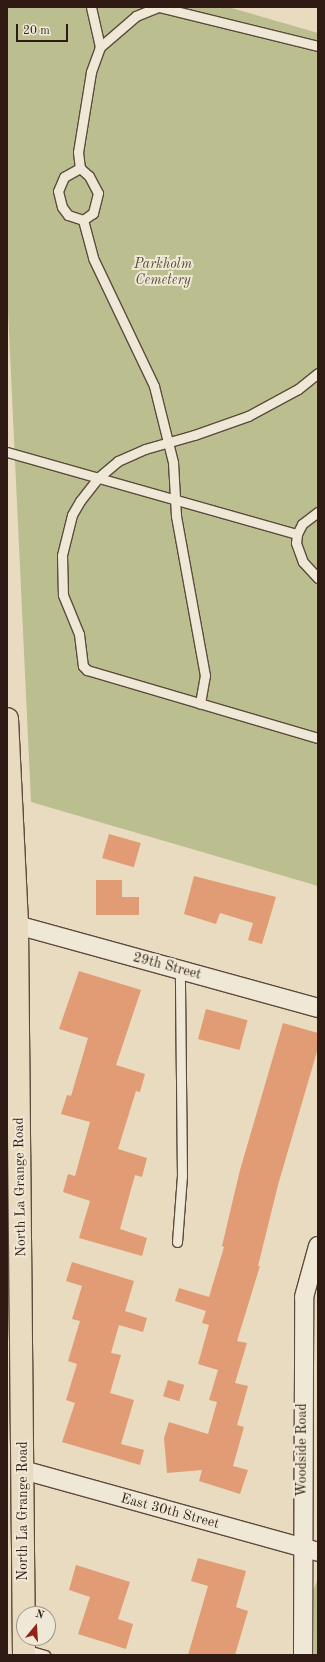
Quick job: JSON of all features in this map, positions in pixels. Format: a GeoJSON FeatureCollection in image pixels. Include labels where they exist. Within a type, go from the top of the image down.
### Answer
{"type":"FeatureCollection","features":[{"type":"Feature","properties":{"kind":"main road","name":"North La Grange Road"},"geometry":{"type":"LineString","coordinates":[[7,719],[17,925],[24,1652]]}},
{"type":"Feature","properties":{"kind":"street","name":"29th Street"},"geometry":{"type":"LineString","coordinates":[[17,925],[318,1008]]}},
{"type":"Feature","properties":{"kind":"street","name":"Woodside Road"},"geometry":{"type":"LineString","coordinates":[[303,1655],[310,1550],[304,1297],[318,1246]]}},
{"type":"Feature","properties":{"kind":"street","name":"East 30th Street"},"geometry":{"type":"LineString","coordinates":[[22,1470],[310,1550]]}},
{"type":"Feature","properties":{"kind":"lane"},"geometry":{"type":"LineString","coordinates":[[91,7],[100,47]]}},
{"type":"Feature","properties":{"kind":"lane"},"geometry":{"type":"LineString","coordinates":[[83,220],[93,213],[98,193],[92,180],[80,168],[78,152],[91,72],[100,47],[136,16],[158,7],[318,46]]}},
{"type":"Feature","properties":{"kind":"lane"},"geometry":{"type":"LineString","coordinates":[[80,168],[64,176],[58,191],[62,207],[68,215],[83,220]]}},
{"type":"Feature","properties":{"kind":"lane"},"geometry":{"type":"LineString","coordinates":[[83,220],[100,276],[154,386],[168,442],[176,478],[176,500],[180,544],[205,674],[200,704]]}},
{"type":"Feature","properties":{"kind":"lane"},"geometry":{"type":"LineString","coordinates":[[318,373],[298,389],[248,416],[132,454],[98,478],[72,515],[62,555],[63,595],[79,634],[83,666],[93,673],[318,738]]}},
{"type":"Feature","properties":{"kind":"lane"},"geometry":{"type":"LineString","coordinates":[[7,452],[297,534]]}},
{"type":"Feature","properties":{"kind":"lane"},"geometry":{"type":"LineString","coordinates":[[318,512],[302,524],[297,534],[296,543],[300,557],[318,578]]}},
{"type":"Feature","properties":{"kind":"lane"},"geometry":{"type":"LineString","coordinates":[[177,1242],[182,1176],[180,970]]}},
{"type":"Feature","properties":{"kind":"lane"},"geometry":{"type":"LineString","coordinates":[[24,1652],[45,1655]]}},
{"type":"Feature","properties":{"kind":"green space","name":"Parkholm Cemetery"},"geometry":{"type":"Polygon","coordinates":[[[7,7],[228,7],[318,33],[318,886],[31,802],[7,290],[7,7]]]}},
{"type":"Feature","properties":{"kind":"green space"},"geometry":{"type":"Polygon","coordinates":[[[318,1578],[318,1655],[313,1655],[313,1591],[318,1578]]]}},
{"type":"Feature","properties":{"kind":"building"},"geometry":{"type":"Polygon","coordinates":[[[109,834],[141,843],[134,867],[102,858],[109,834]]]}},
{"type":"Feature","properties":{"kind":"building"},"geometry":{"type":"Polygon","coordinates":[[[194,876],[276,897],[262,944],[248,940],[253,923],[220,913],[216,924],[184,914],[194,876]]]}},
{"type":"Feature","properties":{"kind":"building"},"geometry":{"type":"Polygon","coordinates":[[[96,880],[122,880],[122,897],[139,897],[139,915],[96,915],[96,880]]]}},
{"type":"Feature","properties":{"kind":"building"},"geometry":{"type":"Polygon","coordinates":[[[79,971],[141,990],[116,1065],[145,1074],[140,1092],[136,1091],[118,1149],[147,1158],[142,1177],[135,1175],[120,1229],[147,1238],[142,1256],[79,1238],[90,1201],[63,1192],[68,1174],[75,1176],[90,1122],[61,1114],[67,1095],[71,1096],[88,1038],[59,1029],[79,971]]]}},
{"type":"Feature","properties":{"kind":"building"},"geometry":{"type":"Polygon","coordinates":[[[206,1009],[248,1020],[240,1050],[198,1039],[206,1009]]]}},
{"type":"Feature","properties":{"kind":"building"},"geometry":{"type":"Polygon","coordinates":[[[283,1023],[318,1033],[318,1048],[278,1185],[258,1266],[260,1266],[237,1341],[247,1343],[235,1383],[248,1386],[237,1425],[244,1427],[233,1466],[248,1470],[240,1494],[199,1481],[202,1470],[167,1473],[164,1438],[169,1422],[208,1434],[217,1402],[209,1400],[218,1370],[198,1364],[209,1325],[202,1323],[206,1311],[175,1301],[179,1288],[209,1297],[224,1247],[222,1246],[240,1170],[283,1023]]]}},
{"type":"Feature","properties":{"kind":"building"},"geometry":{"type":"Polygon","coordinates":[[[72,1262],[134,1281],[125,1311],[147,1318],[143,1332],[119,1325],[111,1353],[121,1355],[110,1393],[134,1400],[121,1444],[144,1450],[140,1465],[62,1442],[75,1403],[66,1400],[77,1364],[68,1361],[80,1321],[72,1319],[82,1286],[66,1281],[72,1262]]]}},
{"type":"Feature","properties":{"kind":"building"},"geometry":{"type":"Polygon","coordinates":[[[168,1380],[184,1385],[179,1401],[163,1396],[168,1380]]]}},
{"type":"Feature","properties":{"kind":"building"},"geometry":{"type":"Polygon","coordinates":[[[198,1558],[246,1571],[236,1607],[248,1611],[235,1655],[188,1655],[208,1586],[191,1581],[198,1558]]]}},
{"type":"Feature","properties":{"kind":"building"},"geometry":{"type":"Polygon","coordinates":[[[76,1565],[130,1582],[118,1619],[133,1624],[126,1649],[78,1634],[90,1597],[69,1590],[76,1565]]]}}]}
